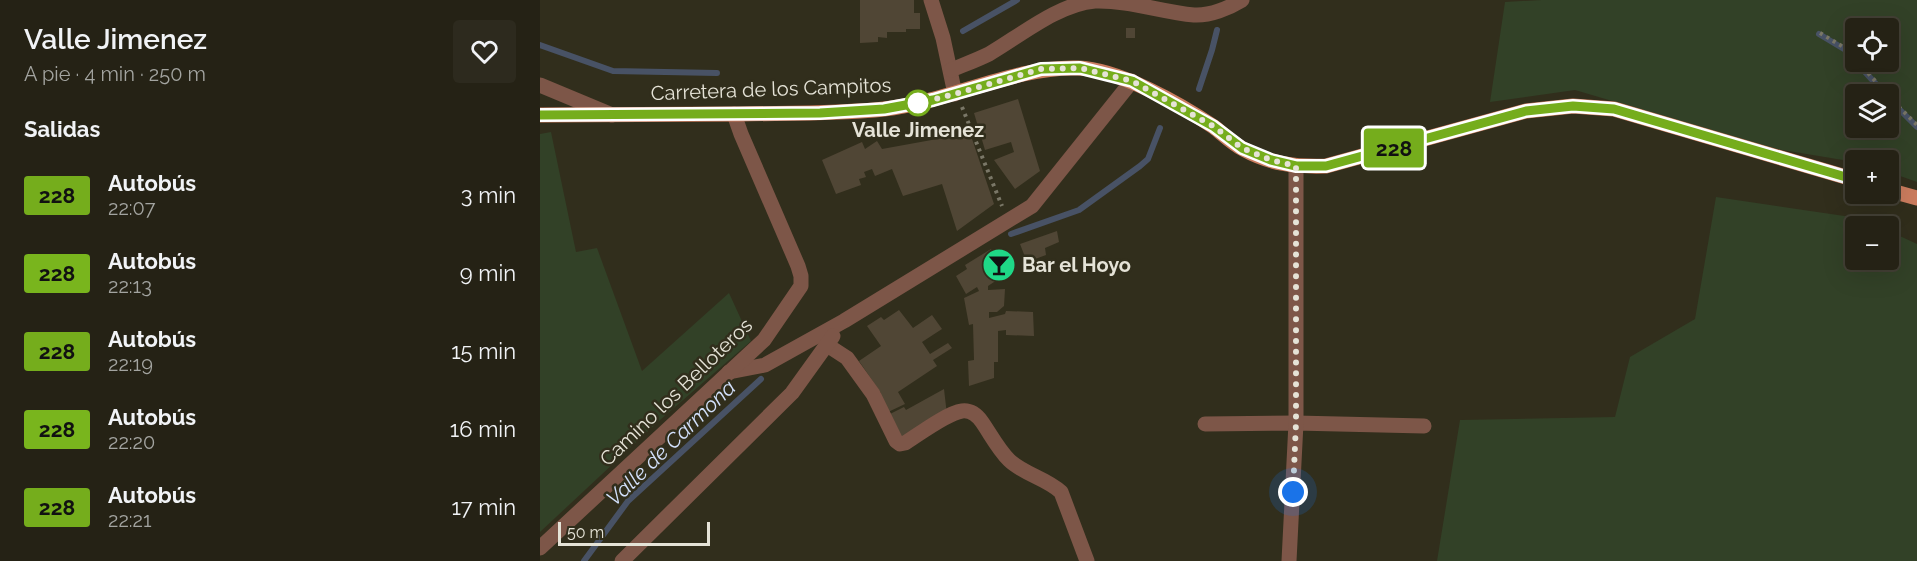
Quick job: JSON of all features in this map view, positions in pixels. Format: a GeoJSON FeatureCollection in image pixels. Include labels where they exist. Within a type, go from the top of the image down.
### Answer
{"type":"FeatureCollection","features":[{"type":"Feature","properties":{"kind":"main road","name":"Carretera de los Campitos"},"geometry":{"type":"LineString","coordinates":[[540,115],[820,113],[884,109],[912,105],[1041,69],[1080,68],[1132,81],[1213,126],[1242,148],[1271,160],[1296,166],[1326,166],[1526,111],[1573,106],[1614,109],[1845,177]]}},
{"type":"Feature","properties":{"kind":"main road"},"geometry":{"type":"LineString","coordinates":[[1899,192],[1917,198]]}},
{"type":"Feature","properties":{"kind":"street"},"geometry":{"type":"LineString","coordinates":[[930,0],[951,69],[955,94]]}},
{"type":"Feature","properties":{"kind":"street"},"geometry":{"type":"LineString","coordinates":[[951,69],[986,55],[1052,15],[1077,5],[1094,1],[1142,4],[1196,15],[1218,11],[1242,0]]}},
{"type":"Feature","properties":{"kind":"street"},"geometry":{"type":"LineString","coordinates":[[729,372],[765,365],[844,321],[1032,206],[1132,81]]}},
{"type":"Feature","properties":{"kind":"street"},"geometry":{"type":"LineString","coordinates":[[540,85],[612,115]]}},
{"type":"Feature","properties":{"kind":"street","name":"Camino los Belloteros"},"geometry":{"type":"LineString","coordinates":[[540,548],[764,340],[801,286],[801,276],[734,114]]}},
{"type":"Feature","properties":{"kind":"street"},"geometry":{"type":"LineString","coordinates":[[1289,561],[1296,423],[1296,166]]}},
{"type":"Feature","properties":{"kind":"street"},"geometry":{"type":"LineString","coordinates":[[622,561],[792,393],[844,321]]}},
{"type":"Feature","properties":{"kind":"street"},"geometry":{"type":"LineString","coordinates":[[827,345],[847,358],[873,394],[896,441],[900,444],[962,411],[974,413],[1011,462],[1053,484],[1061,492],[1087,561]]}},
{"type":"Feature","properties":{"kind":"street"},"geometry":{"type":"LineString","coordinates":[[1205,424],[1296,423],[1424,426]]}},
{"type":"Feature","properties":{"kind":"path"},"geometry":{"type":"LineString","coordinates":[[1820,33],[1845,48]]}},
{"type":"Feature","properties":{"kind":"path"},"geometry":{"type":"LineString","coordinates":[[1868,72],[1878,84]]}},
{"type":"Feature","properties":{"kind":"path"},"geometry":{"type":"LineString","coordinates":[[955,94],[1008,220]]}},
{"type":"Feature","properties":{"kind":"path"},"geometry":{"type":"LineString","coordinates":[[1899,106],[1917,124]]}},
{"type":"Feature","properties":{"kind":"green space"},"geometry":{"type":"Polygon","coordinates":[[[1542,0],[1917,0],[1917,182],[1899,176],[1899,150],[1845,150],[1845,160],[1771,148],[1575,90],[1490,102],[1505,2],[1542,0]]]}},
{"type":"Feature","properties":{"kind":"green space"},"geometry":{"type":"Polygon","coordinates":[[[551,132],[576,252],[597,248],[642,371],[729,293],[751,341],[660,420],[540,532],[540,134],[551,132]]]}},
{"type":"Feature","properties":{"kind":"green space"},"geometry":{"type":"Polygon","coordinates":[[[1716,197],[1845,216],[1845,270],[1899,270],[1899,236],[1917,244],[1917,561],[1437,561],[1460,420],[1615,417],[1630,357],[1695,319],[1716,197]]]}},
{"type":"Feature","properties":{"kind":"building"},"geometry":{"type":"Polygon","coordinates":[[[860,0],[914,0],[914,13],[920,13],[920,29],[887,32],[887,38],[878,37],[878,42],[860,43],[860,0]]]}},
{"type":"Feature","properties":{"kind":"building"},"geometry":{"type":"Polygon","coordinates":[[[1126,28],[1135,28],[1135,38],[1126,38],[1126,28]]]}},
{"type":"Feature","properties":{"kind":"building"},"geometry":{"type":"Polygon","coordinates":[[[1018,99],[1040,171],[1015,189],[994,160],[1014,152],[1011,142],[985,150],[974,113],[1018,99]]]}},
{"type":"Feature","properties":{"kind":"building"},"geometry":{"type":"Polygon","coordinates":[[[970,133],[994,204],[957,231],[942,184],[903,196],[892,169],[875,176],[872,169],[864,172],[866,177],[859,179],[861,185],[836,194],[822,160],[862,142],[865,149],[877,141],[882,149],[970,133]]]}},
{"type":"Feature","properties":{"kind":"building"},"geometry":{"type":"Polygon","coordinates":[[[1057,231],[1059,242],[1045,248],[1046,255],[1027,262],[1020,244],[1057,231]]]}},
{"type":"Feature","properties":{"kind":"building"},"geometry":{"type":"Polygon","coordinates":[[[991,249],[1006,274],[988,286],[988,290],[1005,289],[1004,306],[997,312],[989,312],[989,318],[1005,314],[1006,311],[1033,312],[1034,336],[1006,335],[1006,330],[998,331],[998,362],[994,362],[994,378],[969,386],[968,361],[974,360],[973,324],[969,325],[964,298],[979,291],[977,287],[966,294],[956,276],[967,269],[965,265],[991,249]]]}},
{"type":"Feature","properties":{"kind":"building"},"geometry":{"type":"Polygon","coordinates":[[[899,310],[913,328],[932,315],[942,329],[922,342],[930,354],[948,343],[952,348],[933,360],[937,366],[898,392],[905,404],[886,413],[878,394],[881,393],[859,361],[881,346],[867,326],[881,317],[884,320],[899,310]]]}},
{"type":"Feature","properties":{"kind":"building"},"geometry":{"type":"Polygon","coordinates":[[[944,389],[947,415],[900,440],[888,415],[904,407],[906,410],[944,389]]]}},
{"type":"Feature","properties":{"kind":"waterway"},"geometry":{"type":"LineString","coordinates":[[963,31],[1017,0]]}},
{"type":"Feature","properties":{"kind":"waterway"},"geometry":{"type":"LineString","coordinates":[[1199,89],[1217,30]]}},
{"type":"Feature","properties":{"kind":"waterway"},"geometry":{"type":"LineString","coordinates":[[1819,34],[1845,50]]}},
{"type":"Feature","properties":{"kind":"waterway"},"geometry":{"type":"LineString","coordinates":[[540,45],[613,71],[717,73]]}},
{"type":"Feature","properties":{"kind":"waterway"},"geometry":{"type":"LineString","coordinates":[[1865,72],[1876,84]]}},
{"type":"Feature","properties":{"kind":"waterway"},"geometry":{"type":"LineString","coordinates":[[1899,109],[1917,127]]}},
{"type":"Feature","properties":{"kind":"waterway","name":"Valle de Carmona"},"geometry":{"type":"LineString","coordinates":[[1011,234],[1079,210],[1148,159],[1160,128]]}},
{"type":"Feature","properties":{"kind":"waterway","name":"Valle de Carmona"},"geometry":{"type":"LineString","coordinates":[[584,561],[628,501],[761,379]]}},
{"type":"Feature","properties":{"kind":"bus line","name":"228"},"geometry":{"type":"LineString","coordinates":[[540,115],[820,113],[884,109],[933,100],[1041,69],[1080,68],[1132,81],[1213,126],[1242,148],[1271,160],[1296,166],[1326,166],[1526,111],[1573,106],[1614,109],[1845,177]]}},
{"type":"Feature","properties":{"kind":"place","name":"Valle Jimenez"},"geometry":{"type":"Point","coordinates":[918,103]}},
{"type":"Feature","properties":{"kind":"place","name":"Bar el Hoyo"},"geometry":{"type":"Point","coordinates":[999,265]}},
{"type":"Feature","properties":{"kind":"route"},"geometry":{"type":"LineString","coordinates":[[918,103],[912,105],[1041,69],[1080,68],[1132,81],[1213,126],[1242,148],[1271,160],[1296,166],[1296,423],[1293,492]]}}]}
